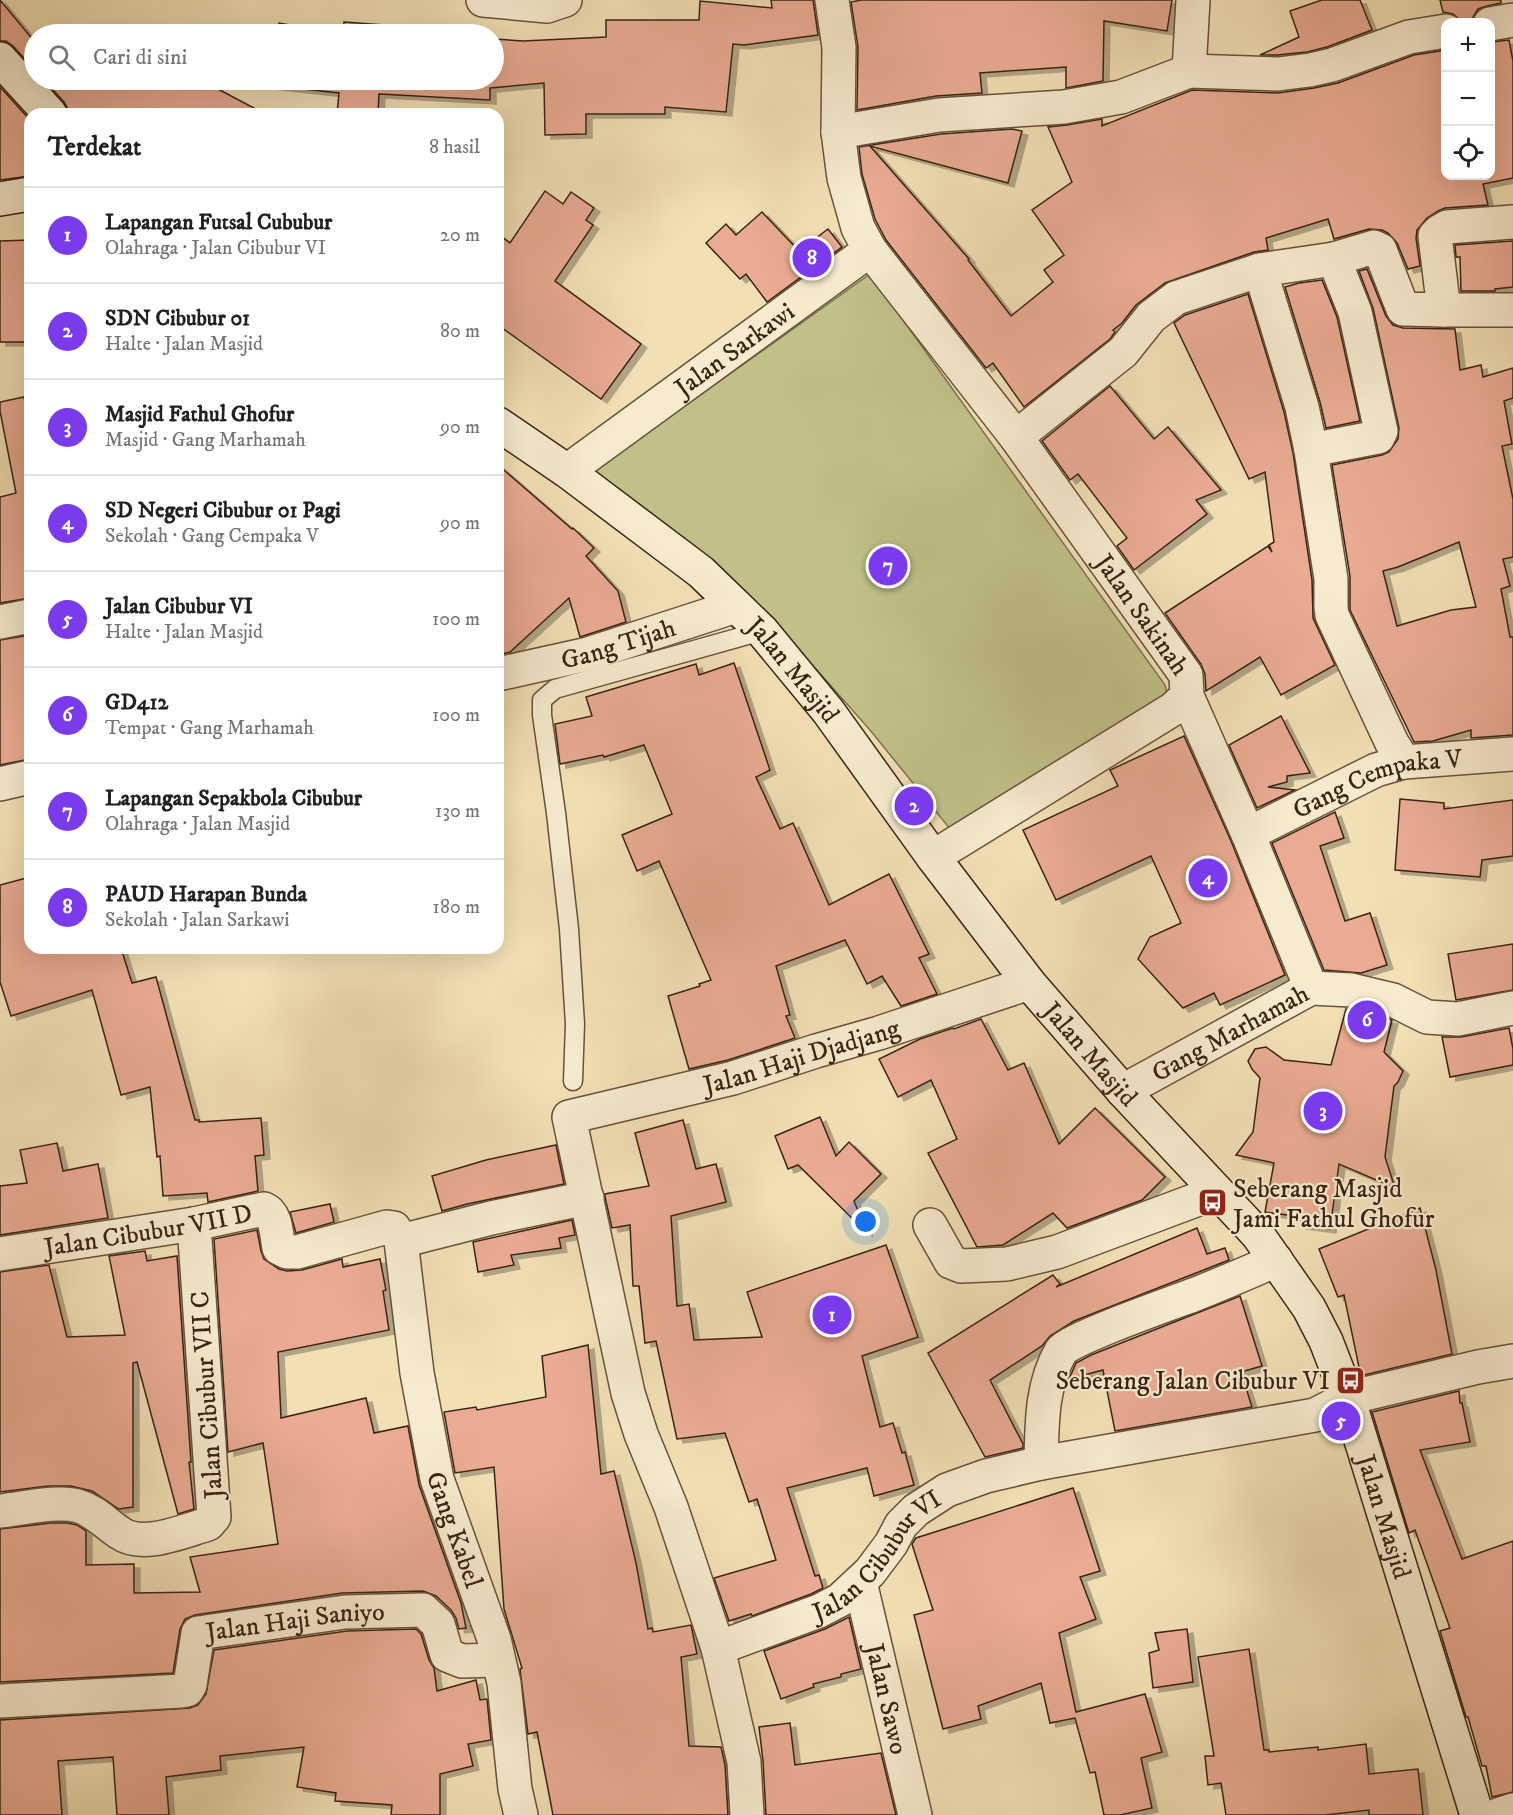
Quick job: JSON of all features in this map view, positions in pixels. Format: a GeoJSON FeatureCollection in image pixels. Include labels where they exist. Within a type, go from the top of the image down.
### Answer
{"type":"FeatureCollection","features":[{"type":"Feature","properties":{"kind":"street"},"geometry":{"type":"LineString","coordinates":[[483,0],[547,6],[566,0]]}},
{"type":"Feature","properties":{"kind":"street"},"geometry":{"type":"LineString","coordinates":[[832,0],[839,47],[838,132],[844,178],[858,228],[870,250]]}},
{"type":"Feature","properties":{"kind":"street"},"geometry":{"type":"LineString","coordinates":[[1190,71],[1193,0]]}},
{"type":"Feature","properties":{"kind":"street"},"geometry":{"type":"LineString","coordinates":[[1495,23],[1513,20]]}},
{"type":"Feature","properties":{"kind":"street"},"geometry":{"type":"LineString","coordinates":[[838,132],[939,115],[1064,107],[1121,97],[1190,71],[1278,74],[1310,70],[1332,65],[1409,37],[1441,32]]}},
{"type":"Feature","properties":{"kind":"street"},"geometry":{"type":"LineString","coordinates":[[0,58],[24,84]]}},
{"type":"Feature","properties":{"kind":"street"},"geometry":{"type":"LineString","coordinates":[[29,90],[46,108]]}},
{"type":"Feature","properties":{"kind":"street"},"geometry":{"type":"LineString","coordinates":[[0,199],[24,195]]}},
{"type":"Feature","properties":{"kind":"street"},"geometry":{"type":"LineString","coordinates":[[1444,310],[1435,236],[1447,227],[1513,222]]}},
{"type":"Feature","properties":{"kind":"street"},"geometry":{"type":"LineString","coordinates":[[1016,437],[1123,352],[1151,317],[1176,298],[1260,270],[1334,259],[1374,247],[1380,250],[1403,309],[1513,310]]}},
{"type":"Feature","properties":{"kind":"street","name":"Jalan Sakinah"},"geometry":{"type":"LineString","coordinates":[[870,250],[1016,437],[1186,675],[1187,696],[1173,709],[933,857]]}},
{"type":"Feature","properties":{"kind":"street","name":"Jalan Sarkawi"},"geometry":{"type":"LineString","coordinates":[[567,471],[870,250]]}},
{"type":"Feature","properties":{"kind":"street"},"geometry":{"type":"LineString","coordinates":[[1311,450],[1378,437],[1381,431],[1355,312],[1334,259]]}},
{"type":"Feature","properties":{"kind":"street"},"geometry":{"type":"LineString","coordinates":[[1260,270],[1302,407],[1311,450],[1331,579],[1332,615],[1392,743],[1404,762]]}},
{"type":"Feature","properties":{"kind":"street","name":"Jalan Masjid"},"geometry":{"type":"LineString","coordinates":[[504,428],[567,471],[701,572],[762,631],[828,711],[933,857],[1029,983],[1123,1091],[1258,1235],[1276,1260],[1309,1308],[1326,1341],[1348,1398],[1478,1814]]}},
{"type":"Feature","properties":{"kind":"street","name":"Gang Tijah"},"geometry":{"type":"LineString","coordinates":[[504,673],[588,654],[736,606]]}},
{"type":"Feature","properties":{"kind":"street"},"geometry":{"type":"LineString","coordinates":[[0,622],[24,617]]}},
{"type":"Feature","properties":{"kind":"street"},"geometry":{"type":"LineString","coordinates":[[1187,696],[1248,834],[1311,988]]}},
{"type":"Feature","properties":{"kind":"street","name":"Gang Cempaka V"},"geometry":{"type":"LineString","coordinates":[[1248,834],[1376,770],[1404,762],[1513,754]]}},
{"type":"Feature","properties":{"kind":"street"},"geometry":{"type":"LineString","coordinates":[[0,784],[24,778]]}},
{"type":"Feature","properties":{"kind":"street","name":"Jalan Haji Djadjang"},"geometry":{"type":"LineString","coordinates":[[587,1198],[569,1117],[733,1078],[1029,983]]}},
{"type":"Feature","properties":{"kind":"street","name":"Gang Marhamah"},"geometry":{"type":"LineString","coordinates":[[1123,1091],[1311,988],[1351,990],[1394,1000],[1427,1017],[1458,1018],[1513,1008]]}},
{"type":"Feature","properties":{"kind":"street"},"geometry":{"type":"LineString","coordinates":[[930,1225],[951,1262],[960,1266],[1007,1264],[1057,1252],[1217,1192]]}},
{"type":"Feature","properties":{"kind":"street"},"geometry":{"type":"LineString","coordinates":[[401,1240],[587,1198],[628,1394],[641,1434],[671,1507],[718,1648],[744,1762],[747,1815]]}},
{"type":"Feature","properties":{"kind":"street","name":"Jalan Cibubur VII D"},"geometry":{"type":"LineString","coordinates":[[0,1254],[194,1224],[264,1209],[273,1216],[279,1248],[287,1252],[297,1252],[387,1227],[394,1228],[401,1240]]}},
{"type":"Feature","properties":{"kind":"street","name":"Jalan Cibubur VII C"},"geometry":{"type":"LineString","coordinates":[[0,1511],[56,1505],[76,1506],[91,1512],[133,1540],[147,1540],[208,1524],[214,1517],[194,1224]]}},
{"type":"Feature","properties":{"kind":"street","name":"Gang Kabel"},"geometry":{"type":"LineString","coordinates":[[401,1240],[417,1373],[437,1479],[494,1639],[504,1683],[515,1789],[521,1815]]}},
{"type":"Feature","properties":{"kind":"street"},"geometry":{"type":"LineString","coordinates":[[1041,1463],[1042,1413],[1046,1386],[1062,1349],[1089,1335],[1276,1260]]}},
{"type":"Feature","properties":{"kind":"street","name":"Jalan Cibubur VI"},"geometry":{"type":"LineString","coordinates":[[718,1648],[819,1611],[840,1600],[880,1559],[901,1525],[916,1510],[947,1490],[986,1476],[1041,1463],[1315,1415],[1348,1398],[1478,1366],[1513,1361]]}},
{"type":"Feature","properties":{"kind":"street","name":"Jalan Sawo"},"geometry":{"type":"LineString","coordinates":[[860,1582],[915,1815]]}},
{"type":"Feature","properties":{"kind":"street","name":"Jalan Haji Saniyo"},"geometry":{"type":"LineString","coordinates":[[0,1701],[187,1690],[190,1685],[198,1633],[345,1612],[423,1610],[438,1624],[447,1655],[462,1661],[498,1660]]}},
{"type":"Feature","properties":{"kind":"street"},"geometry":{"type":"LineString","coordinates":[[1478,1814],[1513,1810]]}},
{"type":"Feature","properties":{"kind":"lane"},"geometry":{"type":"LineString","coordinates":[[573,1081],[575,1024],[569,929],[542,700],[555,689],[762,631]]}},
{"type":"Feature","properties":{"kind":"shaded area"},"geometry":{"type":"Polygon","coordinates":[[[870,274],[1165,685],[1168,697],[955,835],[870,730],[816,669],[737,597],[584,478],[870,274]]]}},
{"type":"Feature","properties":{"kind":"building"},"geometry":{"type":"Polygon","coordinates":[[[0,0],[24,29],[24,58],[6,41],[0,41],[0,0]]]}},
{"type":"Feature","properties":{"kind":"building"},"geometry":{"type":"Polygon","coordinates":[[[771,0],[813,0],[818,35],[744,45],[733,44],[726,112],[665,107],[665,114],[586,114],[586,134],[545,135],[544,83],[504,87],[504,40],[523,41],[606,37],[606,20],[699,20],[700,1],[772,8],[771,0]]]}},
{"type":"Feature","properties":{"kind":"building"},"geometry":{"type":"Polygon","coordinates":[[[861,0],[1172,0],[1167,31],[1104,21],[1103,81],[1066,88],[1066,67],[980,73],[982,93],[936,96],[857,110],[858,47],[851,2],[861,0]]]}},
{"type":"Feature","properties":{"kind":"building"},"geometry":{"type":"Polygon","coordinates":[[[1322,0],[1360,0],[1372,30],[1307,52],[1260,55],[1299,37],[1290,11],[1322,0]]]}},
{"type":"Feature","properties":{"kind":"building"},"geometry":{"type":"Polygon","coordinates":[[[1440,0],[1501,0],[1501,3],[1478,9],[1473,18],[1458,18],[1453,14],[1443,12],[1440,0]]]}},
{"type":"Feature","properties":{"kind":"building"},"geometry":{"type":"Polygon","coordinates":[[[344,22],[371,24],[344,24],[344,22]]]}},
{"type":"Feature","properties":{"kind":"building"},"geometry":{"type":"Polygon","coordinates":[[[1509,40],[1513,61],[1513,178],[1483,184],[1488,205],[1445,208],[1427,218],[1417,230],[1420,266],[1408,269],[1397,243],[1382,230],[1369,229],[1334,239],[1328,219],[1266,238],[1268,250],[1254,252],[1165,283],[1136,305],[1122,323],[1113,330],[1115,332],[1110,339],[1024,407],[993,363],[986,368],[886,240],[875,219],[862,174],[859,147],[941,134],[1012,129],[1022,131],[1008,183],[870,146],[969,259],[1011,316],[1053,282],[1044,270],[1064,255],[1032,210],[1072,182],[1048,127],[1102,119],[1102,126],[1192,90],[1278,93],[1314,88],[1338,83],[1414,55],[1441,51],[1441,180],[1495,180],[1495,42],[1509,40]]]}},
{"type":"Feature","properties":{"kind":"building"},"geometry":{"type":"Polygon","coordinates":[[[0,87],[24,113],[24,177],[0,180],[0,87]]]}},
{"type":"Feature","properties":{"kind":"building"},"geometry":{"type":"Polygon","coordinates":[[[53,90],[220,90],[254,108],[67,108],[53,90]]]}},
{"type":"Feature","properties":{"kind":"building"},"geometry":{"type":"Polygon","coordinates":[[[312,90],[490,90],[490,100],[379,94],[378,108],[338,108],[339,93],[312,90]]]}},
{"type":"Feature","properties":{"kind":"building"},"geometry":{"type":"Polygon","coordinates":[[[545,191],[563,204],[571,192],[594,208],[586,220],[593,225],[555,281],[641,344],[601,399],[504,329],[504,238],[510,243],[545,191]]]}},
{"type":"Feature","properties":{"kind":"building"},"geometry":{"type":"Polygon","coordinates":[[[762,212],[799,251],[828,229],[842,247],[767,302],[746,274],[740,279],[706,243],[726,224],[736,235],[762,212]]]}},
{"type":"Feature","properties":{"kind":"building"},"geometry":{"type":"Polygon","coordinates":[[[24,240],[24,342],[0,342],[0,241],[24,240]]]}},
{"type":"Feature","properties":{"kind":"building"},"geometry":{"type":"Polygon","coordinates":[[[1513,241],[1513,287],[1495,289],[1495,291],[1461,291],[1460,257],[1456,257],[1455,245],[1513,241]]]}},
{"type":"Feature","properties":{"kind":"building"},"geometry":{"type":"Polygon","coordinates":[[[1367,269],[1386,316],[1393,325],[1403,328],[1455,329],[1460,370],[1481,365],[1483,377],[1513,368],[1513,398],[1504,401],[1512,444],[1502,446],[1513,499],[1513,557],[1503,559],[1510,586],[1501,589],[1510,637],[1513,637],[1513,735],[1471,738],[1471,730],[1433,741],[1414,742],[1350,610],[1350,576],[1332,465],[1389,452],[1398,439],[1399,428],[1373,308],[1359,271],[1367,269]],[[1459,542],[1383,571],[1397,626],[1451,610],[1476,607],[1459,542]]]}},
{"type":"Feature","properties":{"kind":"building"},"geometry":{"type":"Polygon","coordinates":[[[1322,280],[1337,317],[1360,421],[1326,428],[1285,287],[1322,280]]]}},
{"type":"Feature","properties":{"kind":"building"},"geometry":{"type":"Polygon","coordinates":[[[1248,294],[1284,412],[1293,453],[1312,580],[1313,618],[1335,665],[1281,695],[1260,657],[1206,691],[1205,674],[1201,664],[1165,613],[1268,546],[1272,552],[1269,545],[1274,542],[1265,472],[1249,479],[1174,323],[1185,315],[1248,294]]]}},
{"type":"Feature","properties":{"kind":"building"},"geometry":{"type":"Polygon","coordinates":[[[1110,386],[1154,439],[1168,427],[1221,490],[1196,500],[1207,514],[1134,570],[1117,546],[1127,538],[1078,474],[1070,480],[1042,441],[1110,386]]]}},
{"type":"Feature","properties":{"kind":"building"},"geometry":{"type":"Polygon","coordinates":[[[24,397],[24,599],[0,603],[0,497],[16,493],[0,402],[24,397]]]}},
{"type":"Feature","properties":{"kind":"building"},"geometry":{"type":"Polygon","coordinates":[[[504,470],[594,548],[586,556],[618,591],[626,622],[580,637],[569,598],[510,652],[504,654],[504,470]]]}},
{"type":"Feature","properties":{"kind":"building"},"geometry":{"type":"Polygon","coordinates":[[[24,636],[24,760],[0,765],[0,640],[24,636]]]}},
{"type":"Feature","properties":{"kind":"building"},"geometry":{"type":"Polygon","coordinates":[[[734,663],[770,770],[756,777],[780,829],[793,823],[829,905],[889,874],[929,954],[919,958],[937,994],[901,1006],[882,976],[867,984],[845,940],[776,966],[790,1015],[786,1016],[795,1038],[728,1060],[689,1069],[668,996],[711,980],[659,861],[637,871],[622,835],[672,814],[644,745],[604,757],[603,755],[560,764],[555,724],[592,716],[586,697],[696,664],[699,675],[734,663]]]}},
{"type":"Feature","properties":{"kind":"building"},"geometry":{"type":"Polygon","coordinates":[[[1281,716],[1310,773],[1287,776],[1287,782],[1268,787],[1295,790],[1257,808],[1229,745],[1281,716]]]}},
{"type":"Feature","properties":{"kind":"building"},"geometry":{"type":"Polygon","coordinates":[[[1184,736],[1231,841],[1285,975],[1220,1005],[1214,993],[1183,1008],[1138,959],[1150,937],[1181,923],[1151,856],[1056,900],[1023,830],[1118,786],[1110,770],[1184,736]]]}},
{"type":"Feature","properties":{"kind":"building"},"geometry":{"type":"Polygon","coordinates":[[[1400,799],[1444,803],[1444,809],[1513,800],[1513,856],[1482,860],[1480,877],[1395,870],[1400,799]]]}},
{"type":"Feature","properties":{"kind":"building"},"geometry":{"type":"Polygon","coordinates":[[[1335,812],[1344,838],[1320,846],[1345,921],[1370,913],[1387,965],[1361,973],[1324,970],[1272,843],[1335,812]]]}},
{"type":"Feature","properties":{"kind":"building"},"geometry":{"type":"Polygon","coordinates":[[[24,879],[24,954],[123,954],[132,983],[156,977],[195,1120],[199,1122],[261,1118],[264,1155],[255,1156],[258,1191],[208,1202],[207,1193],[163,1196],[150,1087],[121,1095],[92,990],[11,1016],[0,982],[0,885],[24,879]]]}},
{"type":"Feature","properties":{"kind":"building"},"geometry":{"type":"Polygon","coordinates":[[[1513,944],[1513,990],[1456,1000],[1448,954],[1513,944]]]}},
{"type":"Feature","properties":{"kind":"building"},"geometry":{"type":"Polygon","coordinates":[[[1346,1009],[1392,1020],[1384,1052],[1403,1071],[1394,1086],[1385,1157],[1395,1188],[1339,1164],[1330,1229],[1301,1225],[1302,1217],[1265,1212],[1274,1163],[1236,1155],[1253,1132],[1260,1078],[1248,1061],[1255,1049],[1266,1047],[1284,1060],[1331,1065],[1346,1009]]]}},
{"type":"Feature","properties":{"kind":"building"},"geometry":{"type":"Polygon","coordinates":[[[981,1019],[1008,1070],[1024,1063],[1059,1144],[1095,1108],[1165,1177],[1142,1200],[1067,1228],[1053,1213],[1003,1245],[977,1247],[928,1153],[957,1139],[931,1080],[898,1097],[879,1059],[920,1039],[981,1019]]]}},
{"type":"Feature","properties":{"kind":"building"},"geometry":{"type":"Polygon","coordinates":[[[1509,1028],[1513,1065],[1450,1077],[1442,1037],[1461,1037],[1509,1028]]]}},
{"type":"Feature","properties":{"kind":"building"},"geometry":{"type":"Polygon","coordinates":[[[820,1117],[836,1156],[849,1142],[881,1174],[854,1201],[867,1233],[798,1165],[788,1169],[775,1136],[820,1117]]]}},
{"type":"Feature","properties":{"kind":"building"},"geometry":{"type":"Polygon","coordinates":[[[683,1120],[696,1169],[716,1164],[726,1202],[671,1216],[677,1306],[689,1304],[694,1340],[762,1337],[747,1292],[886,1245],[918,1337],[862,1356],[880,1427],[893,1423],[902,1453],[905,1452],[914,1485],[874,1496],[867,1468],[787,1488],[815,1576],[819,1575],[823,1588],[752,1616],[751,1614],[729,1621],[714,1578],[776,1560],[757,1499],[749,1502],[725,1433],[677,1439],[656,1341],[645,1343],[639,1286],[633,1286],[630,1225],[612,1228],[605,1197],[605,1194],[649,1186],[635,1133],[683,1120]]]}},
{"type":"Feature","properties":{"kind":"building"},"geometry":{"type":"Polygon","coordinates":[[[57,1143],[63,1171],[98,1164],[108,1218],[0,1235],[0,1186],[27,1183],[20,1150],[57,1143]]]}},
{"type":"Feature","properties":{"kind":"building"},"geometry":{"type":"Polygon","coordinates":[[[556,1145],[564,1184],[442,1211],[432,1176],[486,1160],[556,1145]]]}},
{"type":"Feature","properties":{"kind":"building"},"geometry":{"type":"Polygon","coordinates":[[[330,1204],[334,1222],[296,1233],[290,1212],[330,1204]]]}},
{"type":"Feature","properties":{"kind":"building"},"geometry":{"type":"Polygon","coordinates":[[[1420,1208],[1436,1270],[1452,1354],[1360,1376],[1356,1368],[1359,1367],[1344,1295],[1338,1297],[1319,1249],[1420,1208]]]}},
{"type":"Feature","properties":{"kind":"building"},"geometry":{"type":"Polygon","coordinates":[[[572,1220],[575,1235],[559,1238],[561,1248],[511,1255],[514,1265],[478,1272],[473,1242],[572,1220]]]}},
{"type":"Feature","properties":{"kind":"building"},"geometry":{"type":"Polygon","coordinates":[[[1197,1228],[1207,1254],[1225,1248],[1229,1260],[1074,1321],[1050,1336],[1042,1346],[990,1380],[1023,1448],[985,1457],[928,1353],[1053,1275],[1060,1284],[1056,1287],[1197,1228]]]}},
{"type":"Feature","properties":{"kind":"building"},"geometry":{"type":"Polygon","coordinates":[[[257,1230],[264,1259],[279,1269],[287,1271],[302,1270],[342,1259],[343,1267],[380,1259],[386,1290],[383,1291],[389,1330],[278,1352],[281,1418],[366,1398],[374,1433],[408,1426],[419,1485],[461,1603],[466,1628],[459,1629],[451,1610],[436,1596],[423,1591],[342,1593],[195,1615],[185,1619],[180,1629],[173,1673],[0,1682],[0,1529],[51,1523],[77,1525],[86,1531],[86,1565],[134,1564],[134,1593],[200,1592],[190,1557],[278,1544],[263,1443],[228,1452],[214,1239],[257,1230]]]}},
{"type":"Feature","properties":{"kind":"building"},"geometry":{"type":"Polygon","coordinates":[[[145,1251],[147,1261],[177,1256],[191,1462],[189,1462],[194,1509],[178,1514],[137,1362],[133,1363],[133,1507],[119,1509],[92,1491],[71,1486],[48,1486],[0,1492],[0,1272],[49,1265],[67,1337],[125,1335],[109,1256],[145,1251]]]}},
{"type":"Feature","properties":{"kind":"building"},"geometry":{"type":"Polygon","coordinates":[[[1240,1296],[1262,1366],[1241,1372],[1252,1407],[1115,1431],[1103,1370],[1069,1379],[1076,1363],[1091,1355],[1240,1296]]]}},
{"type":"Feature","properties":{"kind":"building"},"geometry":{"type":"Polygon","coordinates":[[[588,1345],[601,1474],[614,1471],[636,1563],[648,1629],[652,1628],[653,1632],[691,1625],[697,1654],[681,1657],[689,1746],[721,1747],[725,1765],[728,1815],[553,1815],[537,1732],[528,1734],[520,1669],[522,1668],[504,1609],[494,1467],[455,1473],[444,1412],[476,1407],[477,1410],[546,1397],[542,1356],[588,1345]]]}},
{"type":"Feature","properties":{"kind":"building"},"geometry":{"type":"Polygon","coordinates":[[[1459,1391],[1470,1442],[1420,1450],[1462,1559],[1513,1541],[1513,1792],[1492,1797],[1486,1766],[1482,1766],[1440,1631],[1450,1628],[1415,1530],[1409,1533],[1372,1412],[1459,1391]]]}},
{"type":"Feature","properties":{"kind":"building"},"geometry":{"type":"Polygon","coordinates":[[[1073,1488],[1100,1571],[1080,1577],[1096,1619],[1059,1633],[1076,1712],[1145,1694],[1162,1752],[1141,1758],[1152,1808],[1120,1815],[1104,1815],[1095,1772],[1090,1773],[1075,1718],[1050,1723],[1041,1683],[978,1706],[981,1719],[943,1729],[914,1615],[933,1610],[912,1544],[916,1538],[1073,1488]]]}},
{"type":"Feature","properties":{"kind":"building"},"geometry":{"type":"Polygon","coordinates":[[[849,1617],[861,1669],[813,1684],[814,1687],[781,1699],[764,1651],[825,1629],[849,1617]]]}},
{"type":"Feature","properties":{"kind":"building"},"geometry":{"type":"Polygon","coordinates":[[[416,1629],[421,1634],[429,1660],[434,1668],[437,1691],[476,1680],[480,1700],[487,1699],[491,1740],[468,1744],[473,1766],[440,1774],[440,1815],[391,1815],[392,1805],[335,1801],[336,1793],[297,1787],[304,1747],[220,1756],[221,1770],[166,1777],[169,1815],[117,1815],[113,1757],[58,1761],[62,1815],[0,1815],[0,1720],[190,1708],[198,1705],[206,1694],[214,1650],[347,1631],[416,1629]]]}},
{"type":"Feature","properties":{"kind":"building"},"geometry":{"type":"Polygon","coordinates":[[[1187,1629],[1193,1682],[1153,1688],[1149,1653],[1159,1650],[1155,1633],[1187,1629]]]}},
{"type":"Feature","properties":{"kind":"building"},"geometry":{"type":"Polygon","coordinates":[[[1249,1649],[1264,1750],[1269,1750],[1269,1752],[1318,1747],[1318,1750],[1366,1744],[1369,1774],[1418,1769],[1423,1815],[1369,1815],[1369,1810],[1325,1815],[1226,1815],[1221,1783],[1208,1785],[1205,1756],[1214,1756],[1198,1657],[1249,1649]]]}},
{"type":"Feature","properties":{"kind":"building"},"geometry":{"type":"Polygon","coordinates":[[[790,1723],[795,1765],[881,1753],[896,1815],[766,1815],[759,1727],[790,1723]]]}},
{"type":"Feature","properties":{"kind":"place","name":"PAUD Harapan Bunda"},"geometry":{"type":"Point","coordinates":[812,258]}},
{"type":"Feature","properties":{"kind":"place","name":"Lapangan Sepakbola Cibubur"},"geometry":{"type":"Point","coordinates":[888,566]}},
{"type":"Feature","properties":{"kind":"place","name":"SDN Cibubur 01"},"geometry":{"type":"Point","coordinates":[914,806]}},
{"type":"Feature","properties":{"kind":"place","name":"SD Negeri Cibubur 01 Pagi"},"geometry":{"type":"Point","coordinates":[1208,878]}},
{"type":"Feature","properties":{"kind":"place","name":"GD412"},"geometry":{"type":"Point","coordinates":[1367,1020]}},
{"type":"Feature","properties":{"kind":"place","name":"Masjid Fathul Ghofur"},"geometry":{"type":"Point","coordinates":[1323,1111]}},
{"type":"Feature","properties":{"kind":"place","name":"Seberang Masjid Jami Fathul Ghofur"},"geometry":{"type":"Point","coordinates":[1212,1203]}},
{"type":"Feature","properties":{"kind":"place","name":"Lapangan Futsal Cububur"},"geometry":{"type":"Point","coordinates":[832,1315]}},
{"type":"Feature","properties":{"kind":"place","name":"Seberang Jalan Cibubur VI"},"geometry":{"type":"Point","coordinates":[1351,1380]}},
{"type":"Feature","properties":{"kind":"place","name":"Jalan Cibubur VI"},"geometry":{"type":"Point","coordinates":[1341,1421]}}]}
